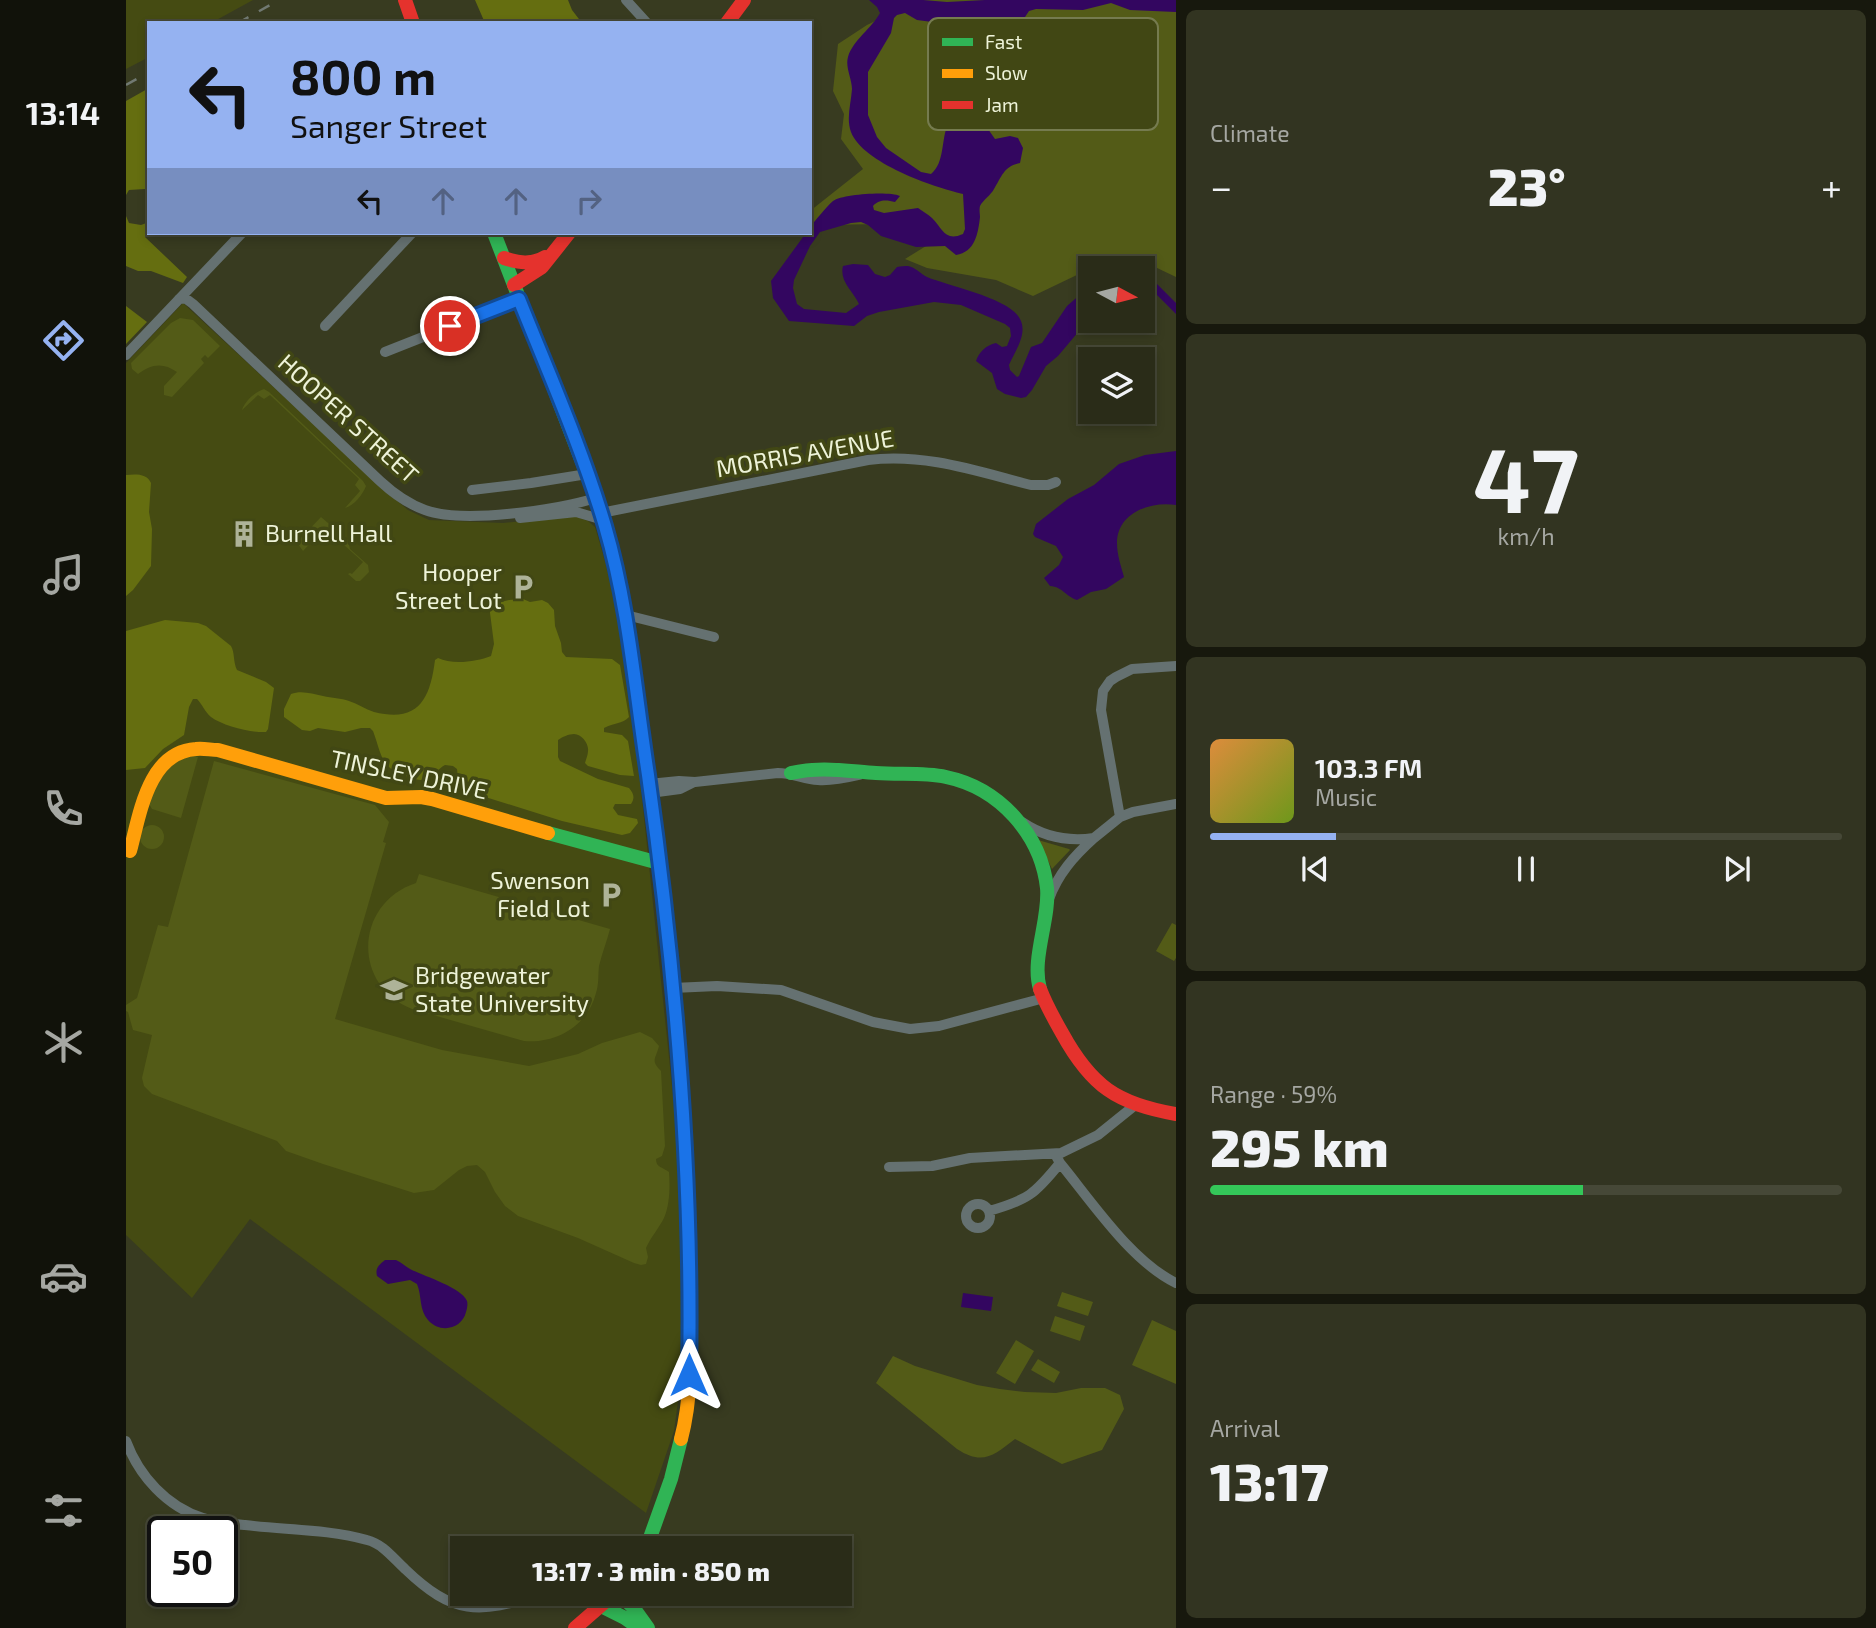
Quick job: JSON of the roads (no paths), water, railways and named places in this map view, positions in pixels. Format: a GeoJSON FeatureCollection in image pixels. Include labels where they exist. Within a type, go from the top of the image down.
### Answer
{"type":"FeatureCollection","features":[{"type":"Feature","properties":{"kind":"street"},"geometry":{"type":"LineString","coordinates":[[405,0],[412,21]]}},
{"type":"Feature","properties":{"kind":"street"},"geometry":{"type":"LineString","coordinates":[[626,0],[645,21]]}},
{"type":"Feature","properties":{"kind":"street"},"geometry":{"type":"LineString","coordinates":[[728,21],[744,0]]}},
{"type":"Feature","properties":{"kind":"street"},"geometry":{"type":"LineString","coordinates":[[126,355],[240,235]]}},
{"type":"Feature","properties":{"kind":"street"},"geometry":{"type":"LineString","coordinates":[[325,326],[410,235]]}},
{"type":"Feature","properties":{"kind":"street"},"geometry":{"type":"LineString","coordinates":[[495,235],[596,498],[619,579],[659,863],[673,988],[687,1172],[689,1375],[686,1414],[678,1452],[651,1536]]}},
{"type":"Feature","properties":{"kind":"street"},"geometry":{"type":"LineString","coordinates":[[504,258],[532,264],[561,242]]}},
{"type":"Feature","properties":{"kind":"street"},"geometry":{"type":"LineString","coordinates":[[385,352],[529,287],[550,264],[561,242]]}},
{"type":"Feature","properties":{"kind":"street","name":"HOOPER STREET"},"geometry":{"type":"LineString","coordinates":[[179,299],[185,298],[193,304],[392,491],[427,511],[464,515],[498,514],[573,504],[596,498]]}},
{"type":"Feature","properties":{"kind":"street","name":"MORRIS AVENUE"},"geometry":{"type":"LineString","coordinates":[[602,517],[885,458],[926,459],[1031,485],[1056,482]]}},
{"type":"Feature","properties":{"kind":"street"},"geometry":{"type":"LineString","coordinates":[[471,490],[587,474]]}},
{"type":"Feature","properties":{"kind":"street"},"geometry":{"type":"LineString","coordinates":[[464,515],[509,519],[576,512],[602,517]]}},
{"type":"Feature","properties":{"kind":"street"},"geometry":{"type":"LineString","coordinates":[[626,615],[714,637]]}},
{"type":"Feature","properties":{"kind":"street"},"geometry":{"type":"LineString","coordinates":[[1120,817],[1101,710],[1103,691],[1110,681],[1132,669],[1176,666]]}},
{"type":"Feature","properties":{"kind":"street","name":"TINSLEY DRIVE"},"geometry":{"type":"LineString","coordinates":[[130,851],[153,777],[163,764],[175,755],[198,748],[218,750],[386,798],[432,799],[659,863]]}},
{"type":"Feature","properties":{"kind":"street"},"geometry":{"type":"LineString","coordinates":[[650,789],[679,780],[695,782],[792,773],[809,768],[839,768],[870,773],[927,774],[958,779],[990,794],[1018,820],[1029,837],[1046,880],[1038,975],[1044,998],[1071,1050],[1088,1075],[1107,1090],[1145,1110],[1176,1114]]}},
{"type":"Feature","properties":{"kind":"street"},"geometry":{"type":"LineString","coordinates":[[1045,912],[1061,873],[1094,838],[1120,817],[1176,804]]}},
{"type":"Feature","properties":{"kind":"street"},"geometry":{"type":"LineString","coordinates":[[1018,820],[1037,831],[1062,839],[1078,841],[1094,838]]}},
{"type":"Feature","properties":{"kind":"street"},"geometry":{"type":"LineString","coordinates":[[673,988],[747,986],[781,990],[873,1022],[910,1029],[939,1026],[1044,998]]}},
{"type":"Feature","properties":{"kind":"street"},"geometry":{"type":"LineString","coordinates":[[989,1211],[1011,1205],[1030,1195],[1043,1184],[1058,1158],[1098,1135],[1134,1106]]}},
{"type":"Feature","properties":{"kind":"street"},"geometry":{"type":"LineString","coordinates":[[889,1167],[932,1166],[970,1158],[1058,1158]]}},
{"type":"Feature","properties":{"kind":"street"},"geometry":{"type":"LineString","coordinates":[[1058,1158],[1129,1246],[1156,1271],[1176,1283]]}},
{"type":"Feature","properties":{"kind":"street"},"geometry":{"type":"LineString","coordinates":[[126,1441],[136,1464],[159,1491],[175,1504],[203,1519],[368,1540],[385,1549],[435,1595],[450,1602]]}},
{"type":"Feature","properties":{"kind":"street"},"geometry":{"type":"LineString","coordinates":[[649,1536],[653,1532]]}},
{"type":"Feature","properties":{"kind":"street"},"geometry":{"type":"LineString","coordinates":[[465,1606],[499,1606]]}},
{"type":"Feature","properties":{"kind":"street"},"geometry":{"type":"LineString","coordinates":[[575,1628],[601,1606],[639,1628]]}},
{"type":"Feature","properties":{"kind":"street"},"geometry":{"type":"LineString","coordinates":[[632,1606],[648,1628]]}},
{"type":"Feature","properties":{"kind":"railway"},"geometry":{"type":"LineString","coordinates":[[242,21],[279,0]]}},
{"type":"Feature","properties":{"kind":"railway"},"geometry":{"type":"LineString","coordinates":[[126,85],[147,73]]}},
{"type":"Feature","properties":{"kind":"place","name":"Burnell Hall"},"geometry":{"type":"Point","coordinates":[244,534]}},
{"type":"Feature","properties":{"kind":"place","name":"Hooper Street Lot"},"geometry":{"type":"Point","coordinates":[523,587]}},
{"type":"Feature","properties":{"kind":"place","name":"Swenson Field Lot"},"geometry":{"type":"Point","coordinates":[611,895]}},
{"type":"Feature","properties":{"kind":"place","name":"Bridgewater State University"},"geometry":{"type":"Point","coordinates":[394,990]}}]}
